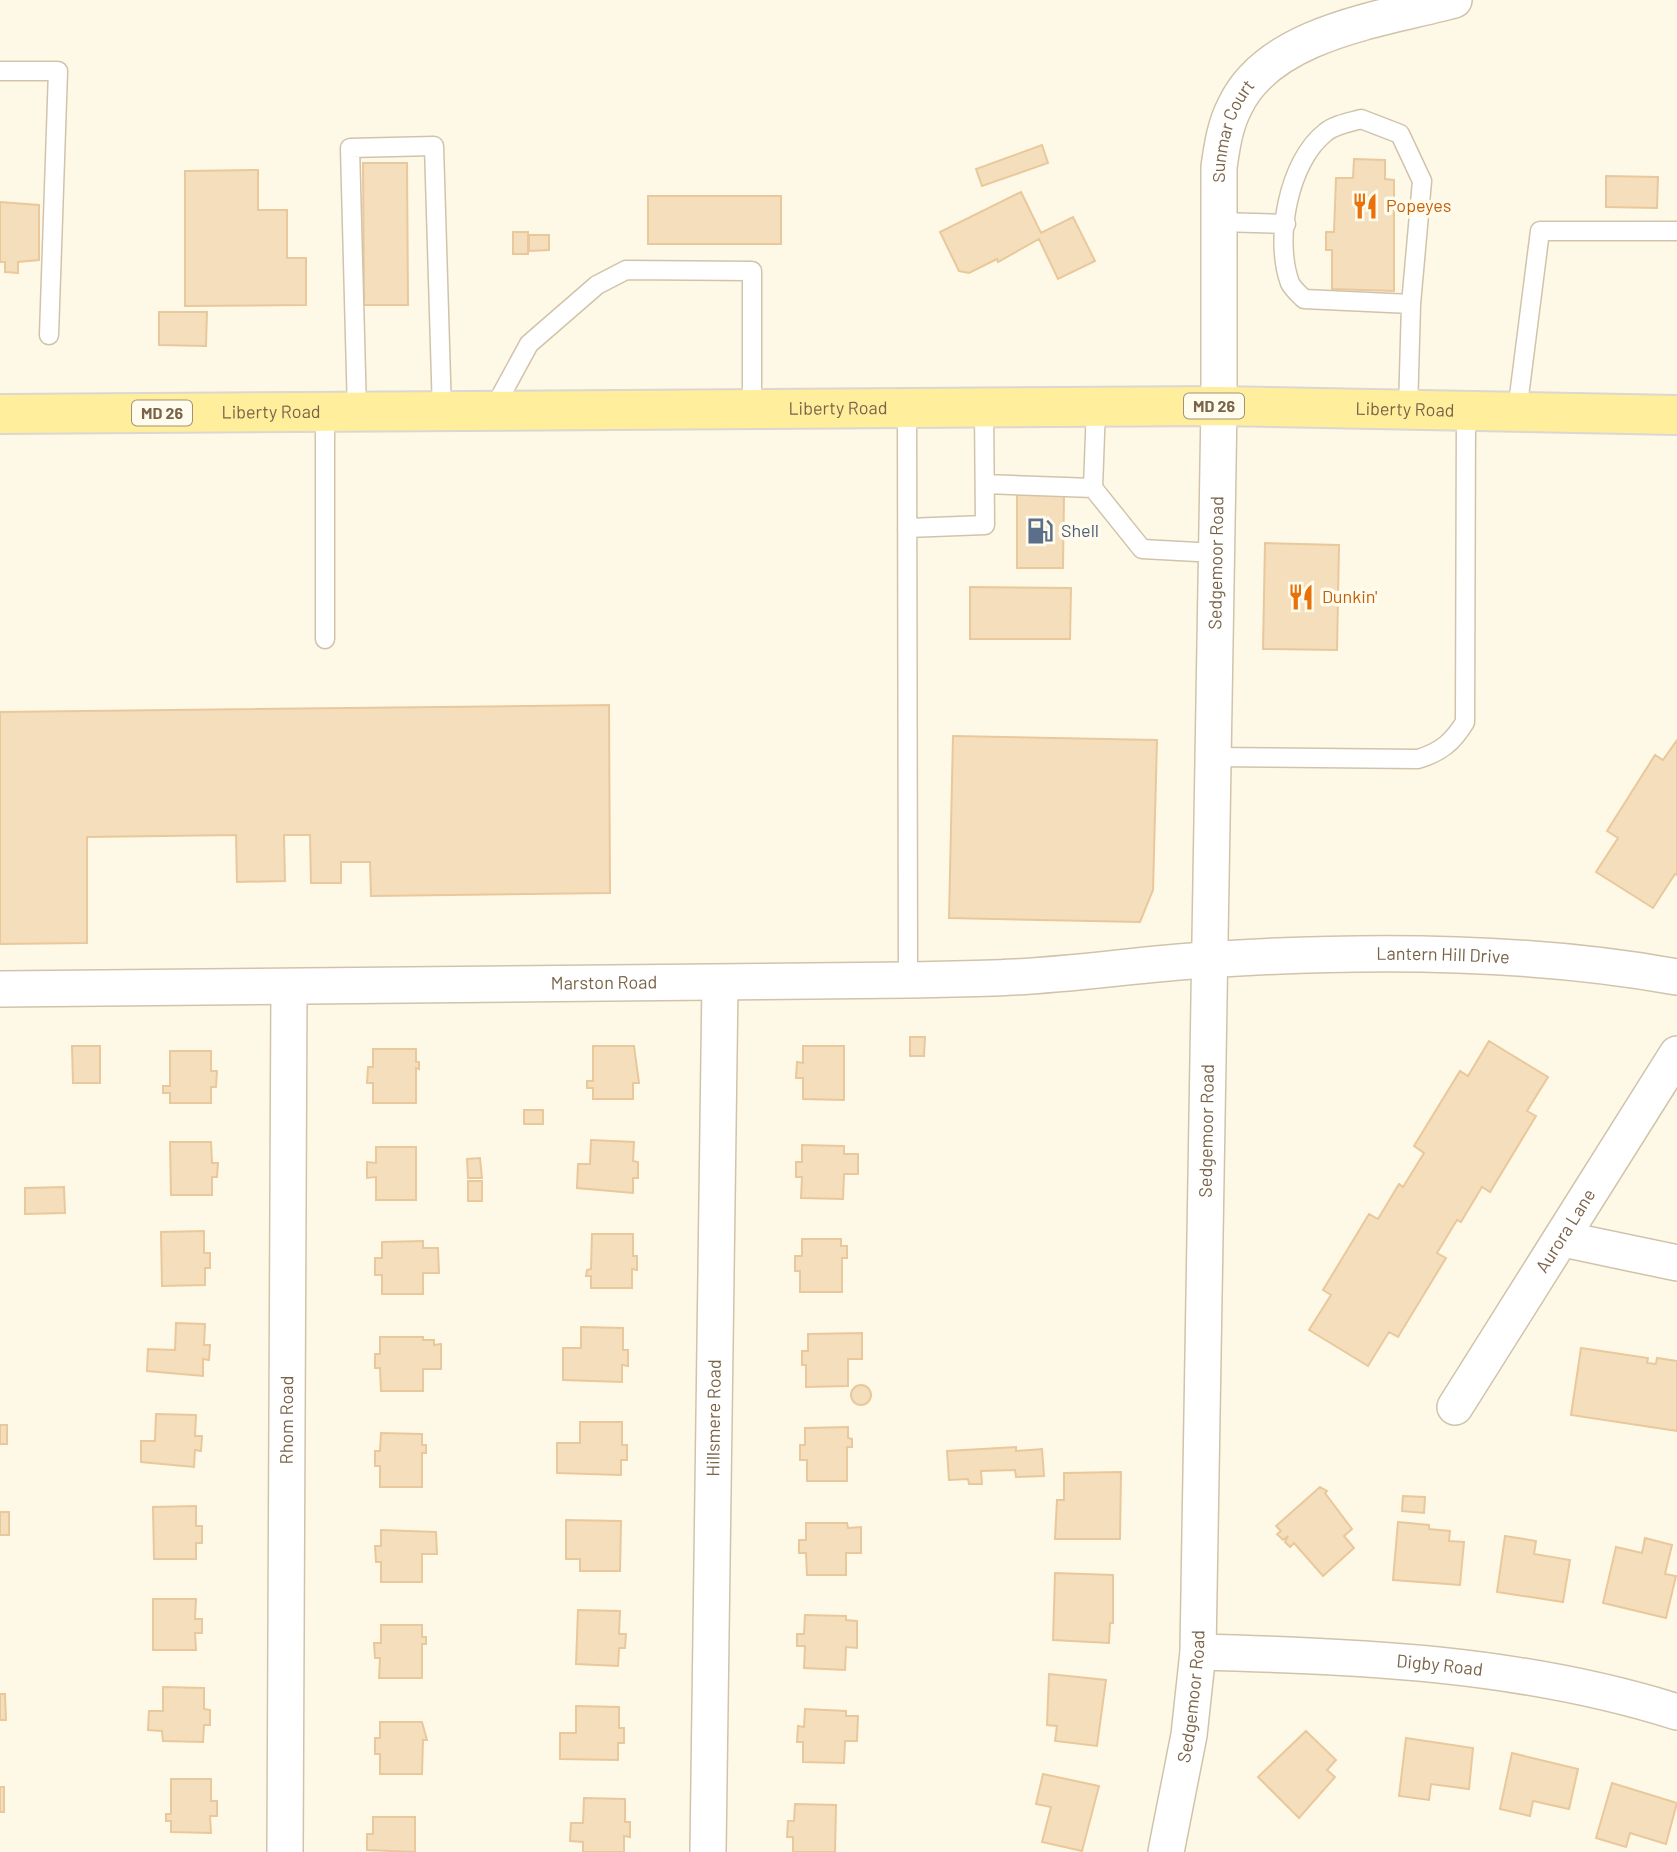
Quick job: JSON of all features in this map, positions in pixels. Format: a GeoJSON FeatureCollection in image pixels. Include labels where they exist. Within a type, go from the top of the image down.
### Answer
{"type":"FeatureCollection","features":[{"type":"Feature","properties":{"kind":"main road","name":"Liberty Road"},"geometry":{"type":"LineString","coordinates":[[0,414],[1219,406],[1677,415]]}},
{"type":"Feature","properties":{"kind":"street","name":"Sunmar Court"},"geometry":{"type":"LineString","coordinates":[[1219,406],[1219,167],[1225,130],[1236,103],[1254,78],[1283,54],[1313,38],[1454,0]]}},
{"type":"Feature","properties":{"kind":"street","name":"Sedgemoor Road"},"geometry":{"type":"LineString","coordinates":[[1166,1852],[1189,1735],[1198,1652],[1219,406]]}},
{"type":"Feature","properties":{"kind":"street","name":"Lantern Hill Drive"},"geometry":{"type":"LineString","coordinates":[[1208,959],[1346,955],[1479,957],[1613,966],[1677,977]]}},
{"type":"Feature","properties":{"kind":"street","name":"Marston Road"},"geometry":{"type":"LineString","coordinates":[[0,989],[908,980],[1016,977],[1208,959]]}},
{"type":"Feature","properties":{"kind":"street","name":"Hillsmere Road"},"geometry":{"type":"LineString","coordinates":[[708,1852],[720,982]]}},
{"type":"Feature","properties":{"kind":"street","name":"Rhom Road"},"geometry":{"type":"LineString","coordinates":[[285,1852],[289,986]]}},
{"type":"Feature","properties":{"kind":"street","name":"Aurora Lane"},"geometry":{"type":"LineString","coordinates":[[1455,1407],[1677,1054]]}},
{"type":"Feature","properties":{"kind":"street"},"geometry":{"type":"LineString","coordinates":[[1563,1239],[1677,1263]]}},
{"type":"Feature","properties":{"kind":"street","name":"Digby Road"},"geometry":{"type":"LineString","coordinates":[[1198,1652],[1341,1656],[1446,1665],[1549,1681],[1677,1713]]}},
{"type":"Feature","properties":{"kind":"lane"},"geometry":{"type":"LineString","coordinates":[[0,71],[58,71],[49,335]]}},
{"type":"Feature","properties":{"kind":"lane"},"geometry":{"type":"LineString","coordinates":[[1408,410],[1411,304],[1422,181],[1400,134],[1361,118],[1326,131],[1298,166],[1286,202],[1286,261],[1291,285],[1304,299],[1411,304]]}},
{"type":"Feature","properties":{"kind":"lane"},"geometry":{"type":"LineString","coordinates":[[325,639],[341,412],[350,148],[434,146],[442,412]]}},
{"type":"Feature","properties":{"kind":"lane"},"geometry":{"type":"LineString","coordinates":[[1219,222],[1286,224]]}},
{"type":"Feature","properties":{"kind":"lane"},"geometry":{"type":"LineString","coordinates":[[1517,412],[1540,231],[1677,231]]}},
{"type":"Feature","properties":{"kind":"lane"},"geometry":{"type":"LineString","coordinates":[[492,411],[529,344],[597,285],[626,270],[752,271],[752,410]]}},
{"type":"Feature","properties":{"kind":"lane"},"geometry":{"type":"LineString","coordinates":[[1096,407],[1093,488],[1142,549],[1216,553]]}},
{"type":"Feature","properties":{"kind":"lane"},"geometry":{"type":"LineString","coordinates":[[907,528],[985,525],[984,408]]}},
{"type":"Feature","properties":{"kind":"lane"},"geometry":{"type":"LineString","coordinates":[[907,409],[908,980]]}},
{"type":"Feature","properties":{"kind":"lane"},"geometry":{"type":"LineString","coordinates":[[1211,757],[1418,759],[1435,754],[1454,740],[1465,722],[1466,411]]}},
{"type":"Feature","properties":{"kind":"lane"},"geometry":{"type":"LineString","coordinates":[[985,484],[1093,488]]}},
{"type":"Feature","properties":{"kind":"building"},"geometry":{"type":"Polygon","coordinates":[[[1042,145],[1048,163],[982,186],[976,169],[1042,145]]]}},
{"type":"Feature","properties":{"kind":"building","name":"Popeyes"},"geometry":{"type":"Polygon","coordinates":[[[1354,159],[1385,160],[1385,179],[1394,180],[1394,291],[1332,289],[1332,250],[1326,250],[1326,232],[1334,232],[1336,178],[1353,178],[1354,159]]]}},
{"type":"Feature","properties":{"kind":"building"},"geometry":{"type":"Polygon","coordinates":[[[363,163],[407,163],[408,305],[364,305],[363,163]]]}},
{"type":"Feature","properties":{"kind":"building"},"geometry":{"type":"Polygon","coordinates":[[[258,170],[258,210],[287,210],[287,258],[306,258],[306,305],[185,306],[185,171],[258,170]]]}},
{"type":"Feature","properties":{"kind":"building"},"geometry":{"type":"Polygon","coordinates":[[[1606,176],[1658,177],[1657,208],[1606,207],[1606,176]]]}},
{"type":"Feature","properties":{"kind":"building"},"geometry":{"type":"Polygon","coordinates":[[[1021,192],[1041,233],[1073,217],[1095,261],[1058,279],[1039,239],[998,262],[997,259],[969,273],[959,271],[940,232],[1021,192]]]}},
{"type":"Feature","properties":{"kind":"building"},"geometry":{"type":"Polygon","coordinates":[[[648,196],[781,196],[781,244],[648,244],[648,196]]]}},
{"type":"Feature","properties":{"kind":"building"},"geometry":{"type":"Polygon","coordinates":[[[0,202],[39,205],[39,260],[18,262],[18,273],[5,272],[5,262],[0,262],[0,202]]]}},
{"type":"Feature","properties":{"kind":"building"},"geometry":{"type":"Polygon","coordinates":[[[513,232],[528,232],[528,254],[513,254],[513,232]]]}},
{"type":"Feature","properties":{"kind":"building"},"geometry":{"type":"Polygon","coordinates":[[[529,235],[549,235],[549,250],[529,251],[529,235]]]}},
{"type":"Feature","properties":{"kind":"building"},"geometry":{"type":"Polygon","coordinates":[[[159,312],[207,312],[206,346],[159,345],[159,312]]]}},
{"type":"Feature","properties":{"kind":"building","name":"Shell"},"geometry":{"type":"Polygon","coordinates":[[[1017,495],[1064,495],[1063,568],[1017,568],[1017,495]]]}},
{"type":"Feature","properties":{"kind":"building","name":"Dunkin'"},"geometry":{"type":"Polygon","coordinates":[[[1265,543],[1339,545],[1337,650],[1263,649],[1265,543]]]}},
{"type":"Feature","properties":{"kind":"building"},"geometry":{"type":"Polygon","coordinates":[[[970,587],[1071,588],[1070,639],[970,639],[970,587]]]}},
{"type":"Feature","properties":{"kind":"building"},"geometry":{"type":"Polygon","coordinates":[[[609,705],[610,893],[371,896],[370,862],[341,862],[341,883],[311,883],[310,835],[284,835],[285,881],[237,882],[236,835],[87,837],[87,943],[0,944],[0,712],[609,705]]]}},
{"type":"Feature","properties":{"kind":"building"},"geometry":{"type":"Polygon","coordinates":[[[953,736],[1157,740],[1153,890],[1140,922],[949,918],[953,736]]]}},
{"type":"Feature","properties":{"kind":"building"},"geometry":{"type":"Polygon","coordinates":[[[1677,740],[1677,875],[1675,874],[1653,908],[1596,872],[1618,838],[1607,831],[1655,755],[1663,760],[1677,740]]]}},
{"type":"Feature","properties":{"kind":"building"},"geometry":{"type":"Polygon","coordinates":[[[910,1037],[925,1037],[924,1056],[910,1056],[910,1037]]]}},
{"type":"Feature","properties":{"kind":"building"},"geometry":{"type":"Polygon","coordinates":[[[1489,1041],[1548,1077],[1527,1111],[1536,1116],[1490,1192],[1482,1187],[1461,1222],[1457,1220],[1437,1253],[1446,1258],[1398,1337],[1389,1332],[1368,1366],[1309,1330],[1331,1295],[1323,1290],[1369,1214],[1378,1219],[1399,1184],[1403,1187],[1424,1153],[1414,1146],[1460,1071],[1468,1076],[1489,1041]]]}},
{"type":"Feature","properties":{"kind":"building"},"geometry":{"type":"Polygon","coordinates":[[[72,1046],[100,1046],[100,1083],[73,1083],[72,1046]]]}},
{"type":"Feature","properties":{"kind":"building"},"geometry":{"type":"Polygon","coordinates":[[[593,1046],[634,1046],[639,1083],[633,1083],[633,1099],[593,1099],[593,1088],[587,1088],[587,1081],[593,1081],[593,1046]]]}},
{"type":"Feature","properties":{"kind":"building"},"geometry":{"type":"Polygon","coordinates":[[[803,1046],[844,1046],[844,1100],[803,1099],[803,1078],[796,1078],[797,1062],[803,1063],[803,1046]]]}},
{"type":"Feature","properties":{"kind":"building"},"geometry":{"type":"Polygon","coordinates":[[[373,1049],[416,1049],[419,1069],[416,1068],[416,1103],[373,1103],[373,1083],[367,1083],[368,1067],[373,1067],[373,1049]]]}},
{"type":"Feature","properties":{"kind":"building"},"geometry":{"type":"Polygon","coordinates":[[[170,1051],[211,1051],[211,1071],[217,1071],[216,1087],[211,1087],[211,1103],[170,1103],[170,1093],[163,1093],[163,1086],[170,1086],[170,1051]]]}},
{"type":"Feature","properties":{"kind":"building"},"geometry":{"type":"Polygon","coordinates":[[[524,1110],[543,1110],[543,1124],[524,1124],[524,1110]]]}},
{"type":"Feature","properties":{"kind":"building"},"geometry":{"type":"Polygon","coordinates":[[[591,1140],[634,1142],[633,1161],[638,1162],[638,1178],[633,1178],[633,1193],[577,1188],[578,1164],[590,1164],[591,1140]]]}},
{"type":"Feature","properties":{"kind":"building"},"geometry":{"type":"Polygon","coordinates":[[[170,1142],[211,1142],[212,1163],[218,1163],[217,1177],[212,1177],[212,1195],[171,1195],[170,1142]]]}},
{"type":"Feature","properties":{"kind":"building"},"geometry":{"type":"Polygon","coordinates":[[[802,1145],[844,1146],[844,1154],[858,1154],[858,1174],[844,1174],[843,1199],[801,1198],[802,1177],[796,1177],[796,1162],[802,1162],[802,1145]]]}},
{"type":"Feature","properties":{"kind":"building"},"geometry":{"type":"Polygon","coordinates":[[[376,1147],[416,1147],[416,1200],[376,1200],[376,1177],[367,1178],[367,1162],[376,1163],[376,1147]]]}},
{"type":"Feature","properties":{"kind":"building"},"geometry":{"type":"Polygon","coordinates":[[[480,1158],[482,1178],[468,1178],[467,1159],[480,1158]]]}},
{"type":"Feature","properties":{"kind":"building"},"geometry":{"type":"Polygon","coordinates":[[[468,1181],[482,1181],[482,1201],[468,1201],[468,1181]]]}},
{"type":"Feature","properties":{"kind":"building"},"geometry":{"type":"Polygon","coordinates":[[[64,1187],[65,1213],[25,1214],[25,1188],[64,1187]]]}},
{"type":"Feature","properties":{"kind":"building"},"geometry":{"type":"Polygon","coordinates":[[[204,1231],[204,1253],[210,1253],[210,1268],[205,1268],[205,1285],[162,1286],[161,1232],[204,1231]]]}},
{"type":"Feature","properties":{"kind":"building"},"geometry":{"type":"Polygon","coordinates":[[[592,1234],[633,1234],[633,1256],[637,1256],[637,1270],[632,1269],[632,1288],[591,1288],[591,1276],[586,1276],[587,1270],[591,1269],[592,1234]]]}},
{"type":"Feature","properties":{"kind":"building"},"geometry":{"type":"Polygon","coordinates":[[[802,1239],[841,1239],[841,1246],[847,1246],[847,1258],[842,1258],[842,1292],[800,1292],[800,1271],[795,1271],[795,1256],[802,1256],[802,1239]]]}},
{"type":"Feature","properties":{"kind":"building"},"geometry":{"type":"Polygon","coordinates":[[[423,1241],[423,1248],[438,1248],[439,1273],[423,1273],[423,1294],[382,1294],[382,1275],[375,1275],[375,1258],[382,1258],[382,1242],[423,1241]]]}},
{"type":"Feature","properties":{"kind":"building"},"geometry":{"type":"Polygon","coordinates":[[[176,1323],[205,1324],[204,1345],[210,1345],[209,1360],[203,1359],[203,1376],[147,1371],[148,1349],[175,1350],[176,1323]]]}},
{"type":"Feature","properties":{"kind":"building"},"geometry":{"type":"Polygon","coordinates":[[[581,1327],[623,1328],[623,1350],[628,1350],[628,1366],[622,1365],[622,1382],[563,1380],[563,1348],[581,1348],[581,1327]]]}},
{"type":"Feature","properties":{"kind":"building"},"geometry":{"type":"Polygon","coordinates":[[[862,1333],[862,1359],[848,1359],[848,1386],[806,1387],[806,1365],[802,1365],[802,1351],[808,1351],[808,1334],[862,1333]]]}},
{"type":"Feature","properties":{"kind":"building"},"geometry":{"type":"Polygon","coordinates":[[[380,1337],[423,1337],[423,1340],[434,1340],[434,1345],[441,1344],[441,1369],[423,1369],[423,1391],[381,1391],[380,1368],[375,1368],[375,1354],[380,1354],[380,1337]]]}},
{"type":"Feature","properties":{"kind":"building"},"geometry":{"type":"Polygon","coordinates":[[[1581,1348],[1648,1358],[1647,1363],[1656,1364],[1657,1358],[1677,1361],[1677,1431],[1571,1415],[1581,1348]]]}},
{"type":"Feature","properties":{"kind":"building"},"geometry":{"type":"Polygon","coordinates":[[[857,1385],[865,1385],[871,1395],[865,1405],[857,1405],[851,1399],[851,1391],[857,1385]]]}},
{"type":"Feature","properties":{"kind":"building"},"geometry":{"type":"Polygon","coordinates":[[[156,1414],[196,1415],[195,1436],[202,1436],[201,1451],[195,1450],[194,1467],[141,1462],[141,1441],[155,1441],[156,1414]]]}},
{"type":"Feature","properties":{"kind":"building"},"geometry":{"type":"Polygon","coordinates":[[[580,1422],[622,1422],[622,1445],[627,1445],[627,1460],[621,1460],[621,1475],[557,1473],[557,1443],[580,1443],[580,1422]]]}},
{"type":"Feature","properties":{"kind":"building"},"geometry":{"type":"Polygon","coordinates":[[[0,1425],[7,1425],[7,1444],[0,1444],[0,1425]]]}},
{"type":"Feature","properties":{"kind":"building"},"geometry":{"type":"Polygon","coordinates":[[[848,1427],[848,1438],[852,1439],[852,1447],[847,1447],[847,1481],[807,1481],[807,1460],[800,1460],[800,1445],[805,1445],[805,1428],[848,1427]]]}},
{"type":"Feature","properties":{"kind":"building"},"geometry":{"type":"Polygon","coordinates":[[[381,1433],[422,1434],[422,1445],[426,1445],[426,1453],[422,1453],[422,1487],[380,1487],[380,1466],[375,1466],[375,1451],[380,1451],[381,1433]]]}},
{"type":"Feature","properties":{"kind":"building"},"geometry":{"type":"Polygon","coordinates":[[[1016,1447],[1016,1451],[1042,1449],[1044,1476],[1016,1477],[1015,1470],[981,1471],[982,1484],[969,1484],[968,1479],[949,1480],[947,1451],[1016,1447]]]}},
{"type":"Feature","properties":{"kind":"building"},"geometry":{"type":"Polygon","coordinates":[[[1121,1472],[1120,1539],[1055,1539],[1057,1500],[1064,1500],[1064,1473],[1121,1472]]]}},
{"type":"Feature","properties":{"kind":"building"},"geometry":{"type":"Polygon","coordinates":[[[1320,1487],[1327,1491],[1325,1493],[1352,1529],[1344,1536],[1354,1548],[1323,1576],[1294,1543],[1290,1547],[1285,1542],[1288,1536],[1283,1540],[1277,1534],[1281,1531],[1276,1526],[1320,1487]]]}},
{"type":"Feature","properties":{"kind":"building"},"geometry":{"type":"Polygon","coordinates":[[[1403,1496],[1425,1497],[1424,1513],[1402,1511],[1403,1496]]]}},
{"type":"Feature","properties":{"kind":"building"},"geometry":{"type":"Polygon","coordinates":[[[196,1506],[196,1526],[202,1526],[202,1543],[196,1543],[196,1559],[154,1559],[153,1507],[196,1506]]]}},
{"type":"Feature","properties":{"kind":"building"},"geometry":{"type":"Polygon","coordinates":[[[0,1512],[9,1512],[9,1535],[0,1535],[0,1512]]]}},
{"type":"Feature","properties":{"kind":"building"},"geometry":{"type":"Polygon","coordinates":[[[566,1520],[621,1521],[620,1571],[580,1571],[580,1559],[566,1559],[566,1520]]]}},
{"type":"Feature","properties":{"kind":"building"},"geometry":{"type":"Polygon","coordinates":[[[1398,1522],[1429,1525],[1429,1529],[1450,1531],[1449,1541],[1464,1542],[1460,1585],[1393,1580],[1398,1522]]]}},
{"type":"Feature","properties":{"kind":"building"},"geometry":{"type":"Polygon","coordinates":[[[806,1523],[847,1523],[848,1528],[861,1527],[861,1553],[846,1553],[846,1575],[807,1575],[806,1553],[799,1553],[799,1540],[806,1540],[806,1523]]]}},
{"type":"Feature","properties":{"kind":"building"},"geometry":{"type":"Polygon","coordinates":[[[381,1530],[436,1532],[437,1554],[422,1554],[422,1582],[381,1582],[381,1562],[376,1562],[375,1546],[381,1546],[381,1530]]]}},
{"type":"Feature","properties":{"kind":"building"},"geometry":{"type":"Polygon","coordinates":[[[1505,1536],[1536,1541],[1534,1554],[1570,1560],[1563,1602],[1497,1592],[1505,1536]]]}},
{"type":"Feature","properties":{"kind":"building"},"geometry":{"type":"Polygon","coordinates":[[[1645,1538],[1672,1545],[1665,1574],[1676,1576],[1666,1618],[1603,1603],[1616,1547],[1642,1553],[1645,1538]]]}},
{"type":"Feature","properties":{"kind":"building"},"geometry":{"type":"Polygon","coordinates":[[[1055,1573],[1113,1575],[1113,1623],[1110,1623],[1109,1643],[1053,1640],[1055,1573]]]}},
{"type":"Feature","properties":{"kind":"building"},"geometry":{"type":"Polygon","coordinates":[[[153,1599],[196,1599],[195,1619],[202,1619],[202,1633],[195,1633],[196,1650],[153,1650],[153,1599]]]}},
{"type":"Feature","properties":{"kind":"building"},"geometry":{"type":"Polygon","coordinates":[[[578,1610],[620,1611],[619,1634],[626,1634],[625,1648],[619,1648],[618,1666],[576,1664],[578,1610]]]}},
{"type":"Feature","properties":{"kind":"building"},"geometry":{"type":"Polygon","coordinates":[[[805,1615],[846,1616],[846,1620],[857,1621],[857,1648],[846,1647],[845,1670],[804,1668],[805,1646],[797,1646],[797,1634],[804,1634],[805,1615]]]}},
{"type":"Feature","properties":{"kind":"building"},"geometry":{"type":"Polygon","coordinates":[[[381,1625],[422,1625],[422,1637],[426,1637],[426,1644],[422,1644],[422,1678],[379,1678],[380,1658],[375,1658],[374,1643],[381,1643],[381,1625]]]}},
{"type":"Feature","properties":{"kind":"building"},"geometry":{"type":"Polygon","coordinates":[[[1049,1674],[1106,1680],[1097,1746],[1055,1741],[1057,1726],[1047,1725],[1049,1674]]]}},
{"type":"Feature","properties":{"kind":"building"},"geometry":{"type":"Polygon","coordinates":[[[163,1687],[204,1688],[204,1709],[210,1710],[210,1725],[204,1725],[203,1742],[163,1741],[162,1731],[148,1730],[149,1711],[163,1711],[163,1687]]]}},
{"type":"Feature","properties":{"kind":"building"},"geometry":{"type":"Polygon","coordinates":[[[0,1694],[5,1694],[6,1720],[0,1720],[0,1694]]]}},
{"type":"Feature","properties":{"kind":"building"},"geometry":{"type":"Polygon","coordinates":[[[576,1706],[619,1707],[619,1728],[624,1728],[624,1743],[618,1743],[618,1760],[560,1759],[560,1733],[576,1733],[576,1706]]]}},
{"type":"Feature","properties":{"kind":"building"},"geometry":{"type":"Polygon","coordinates":[[[805,1709],[846,1711],[846,1716],[858,1716],[857,1741],[845,1741],[844,1763],[803,1762],[803,1742],[797,1742],[798,1726],[804,1727],[805,1709]]]}},
{"type":"Feature","properties":{"kind":"building"},"geometry":{"type":"Polygon","coordinates":[[[380,1722],[422,1722],[427,1740],[423,1740],[422,1774],[380,1774],[380,1754],[375,1754],[375,1738],[380,1738],[380,1722]]]}},
{"type":"Feature","properties":{"kind":"building"},"geometry":{"type":"Polygon","coordinates":[[[1306,1731],[1336,1760],[1327,1770],[1335,1777],[1299,1818],[1258,1777],[1306,1731]]]}},
{"type":"Feature","properties":{"kind":"building"},"geometry":{"type":"Polygon","coordinates":[[[1406,1738],[1473,1748],[1469,1789],[1431,1784],[1429,1800],[1399,1796],[1406,1738]]]}},
{"type":"Feature","properties":{"kind":"building"},"geometry":{"type":"Polygon","coordinates":[[[1512,1753],[1578,1769],[1569,1809],[1533,1801],[1530,1816],[1500,1809],[1512,1753]]]}},
{"type":"Feature","properties":{"kind":"building"},"geometry":{"type":"Polygon","coordinates":[[[1043,1774],[1099,1786],[1082,1851],[1042,1842],[1051,1807],[1036,1804],[1043,1774]]]}},
{"type":"Feature","properties":{"kind":"building"},"geometry":{"type":"Polygon","coordinates":[[[171,1779],[211,1779],[211,1801],[217,1801],[217,1816],[210,1816],[211,1833],[171,1832],[171,1821],[166,1821],[166,1814],[171,1814],[171,1779]]]}},
{"type":"Feature","properties":{"kind":"building"},"geometry":{"type":"Polygon","coordinates":[[[1612,1783],[1677,1803],[1666,1844],[1630,1833],[1626,1847],[1596,1838],[1612,1783]]]}},
{"type":"Feature","properties":{"kind":"building"},"geometry":{"type":"Polygon","coordinates":[[[0,1787],[4,1787],[4,1812],[0,1812],[0,1787]]]}},
{"type":"Feature","properties":{"kind":"building"},"geometry":{"type":"Polygon","coordinates":[[[584,1798],[625,1799],[625,1822],[630,1822],[630,1837],[624,1836],[624,1852],[583,1852],[583,1842],[570,1841],[571,1823],[583,1823],[584,1798]]]}},
{"type":"Feature","properties":{"kind":"building"},"geometry":{"type":"Polygon","coordinates":[[[795,1804],[836,1805],[835,1852],[793,1852],[793,1837],[787,1837],[788,1821],[794,1821],[795,1804]]]}},
{"type":"Feature","properties":{"kind":"building"},"geometry":{"type":"Polygon","coordinates":[[[373,1817],[415,1817],[415,1852],[367,1850],[367,1834],[373,1834],[373,1817]]]}},
{"type":"Feature","properties":{"kind":"place","name":"Popeyes"},"geometry":{"type":"Point","coordinates":[1365,206]}},
{"type":"Feature","properties":{"kind":"place","name":"Shell"},"geometry":{"type":"Point","coordinates":[1040,531]}},
{"type":"Feature","properties":{"kind":"place","name":"Dunkin'"},"geometry":{"type":"Point","coordinates":[1301,597]}}]}
